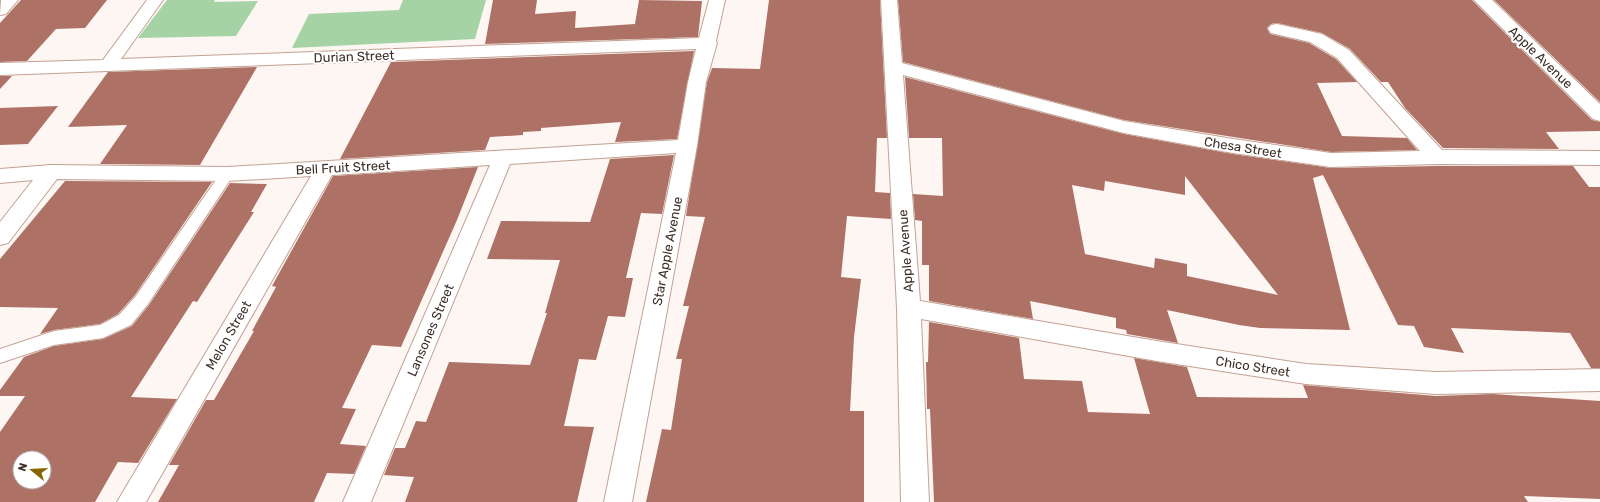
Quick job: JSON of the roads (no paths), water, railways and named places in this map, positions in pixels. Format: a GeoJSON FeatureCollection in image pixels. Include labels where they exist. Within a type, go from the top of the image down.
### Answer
{"type":"FeatureCollection","features":[{"type":"Feature","properties":{"kind":"street"},"geometry":{"type":"LineString","coordinates":[[0,10],[10,0]]}},
{"type":"Feature","properties":{"kind":"street"},"geometry":{"type":"LineString","coordinates":[[108,65],[155,0]]}},
{"type":"Feature","properties":{"kind":"street","name":"Star Apple Avenue"},"geometry":{"type":"LineString","coordinates":[[618,502],[687,146],[697,82],[708,43],[717,0]]}},
{"type":"Feature","properties":{"kind":"street","name":"Apple Avenue"},"geometry":{"type":"LineString","coordinates":[[889,0],[909,308],[915,502]]}},
{"type":"Feature","properties":{"kind":"street","name":"Apple Avenue"},"geometry":{"type":"LineString","coordinates":[[1482,0],[1600,115]]}},
{"type":"Feature","properties":{"kind":"street"},"geometry":{"type":"LineString","coordinates":[[1277,29],[1316,38],[1332,46],[1343,54],[1437,157]]}},
{"type":"Feature","properties":{"kind":"street","name":"Durian Street"},"geometry":{"type":"LineString","coordinates":[[0,68],[708,43]]}},
{"type":"Feature","properties":{"kind":"street","name":"Chesa Street"},"geometry":{"type":"LineString","coordinates":[[894,67],[1124,127],[1233,146],[1331,160],[1437,157],[1600,158]]}},
{"type":"Feature","properties":{"kind":"street","name":"Bell Fruit Street"},"geometry":{"type":"LineString","coordinates":[[0,176],[50,172],[226,174],[687,146]]}},
{"type":"Feature","properties":{"kind":"street","name":"Lansones Street"},"geometry":{"type":"LineString","coordinates":[[357,502],[503,157]]}},
{"type":"Feature","properties":{"kind":"street","name":"Melon Street"},"geometry":{"type":"LineString","coordinates":[[131,502],[326,168]]}},
{"type":"Feature","properties":{"kind":"street"},"geometry":{"type":"LineString","coordinates":[[0,237],[50,172]]}},
{"type":"Feature","properties":{"kind":"street","name":"Chico Street"},"geometry":{"type":"LineString","coordinates":[[909,308],[1157,351],[1306,374],[1436,383],[1600,380]]}},
{"type":"Feature","properties":{"kind":"lane"},"geometry":{"type":"LineString","coordinates":[[0,356],[54,338],[104,331],[125,320],[142,300],[226,174]]}}]}
